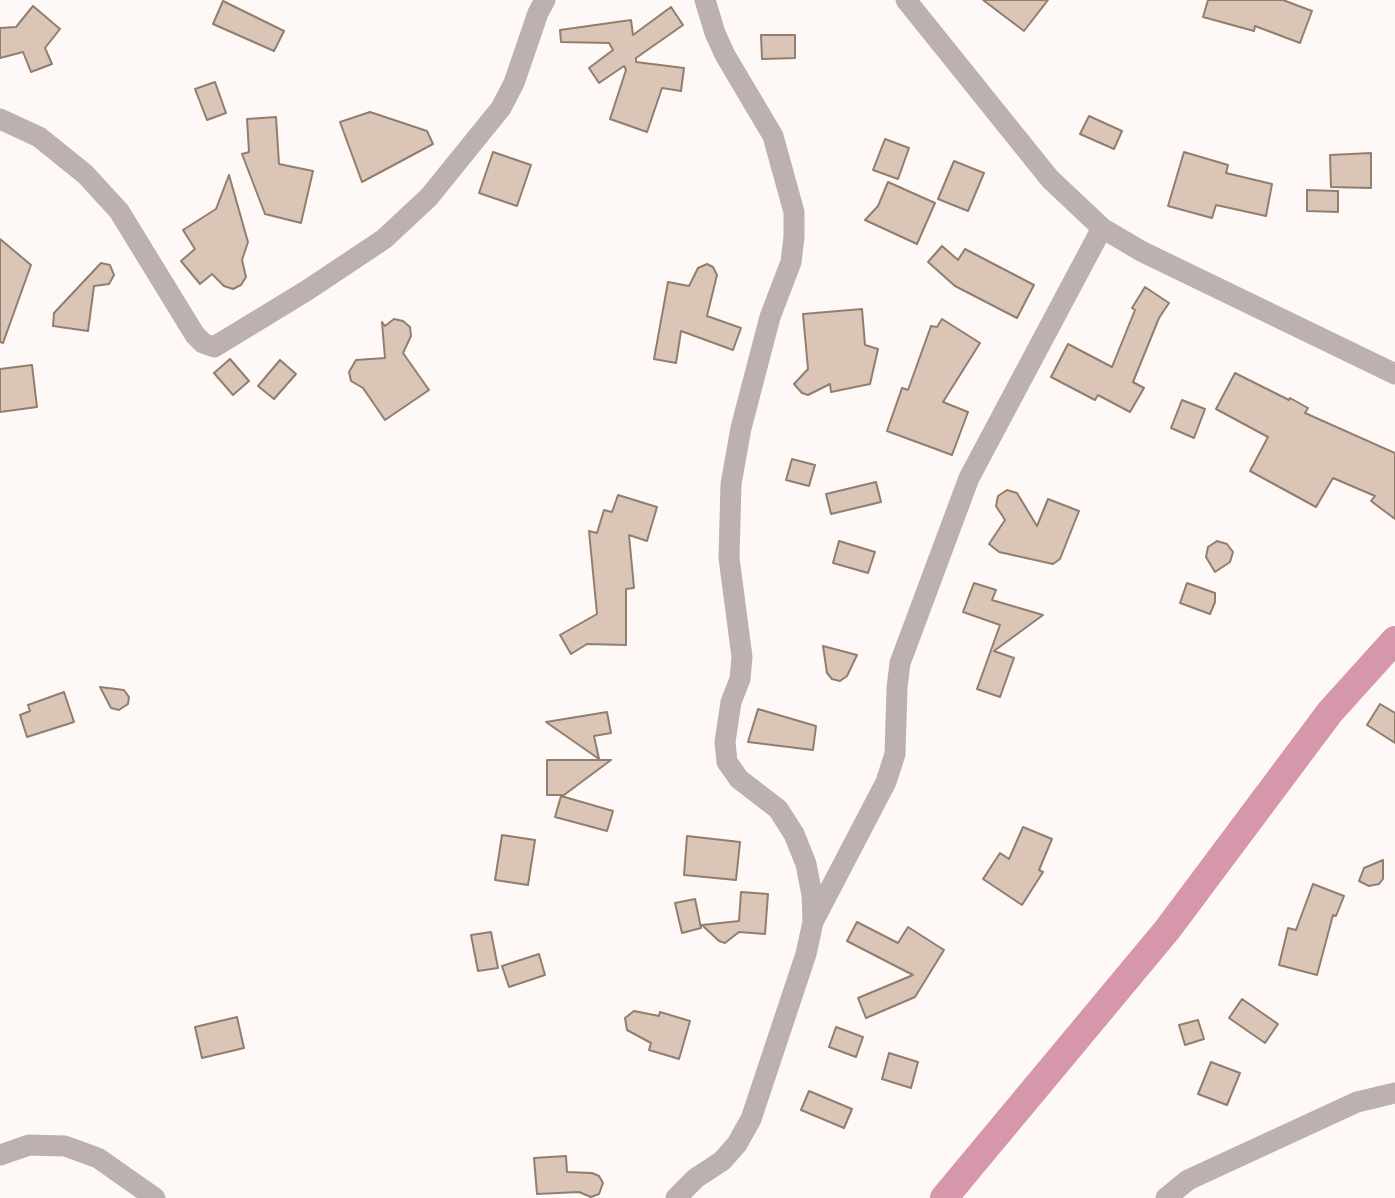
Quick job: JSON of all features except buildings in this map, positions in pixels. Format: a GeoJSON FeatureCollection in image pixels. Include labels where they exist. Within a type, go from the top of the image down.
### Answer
{"type":"FeatureCollection","features":[{"type":"Feature","properties":{"kind":"street"},"geometry":{"type":"LineString","coordinates":[[0,119],[39,137],[85,174],[119,211],[195,335],[203,343],[214,346],[306,291],[384,239],[429,197],[501,108],[514,83],[545,0]]}},
{"type":"Feature","properties":{"kind":"street"},"geometry":{"type":"LineString","coordinates":[[676,1198],[696,1178],[722,1161],[737,1144],[751,1119],[806,954],[813,922],[812,895],[806,864],[794,834],[778,809],[739,779],[727,762],[725,742],[731,702],[740,679],[741,657],[729,558],[731,484],[741,428],[770,317],[791,262],[794,212],[773,136],[725,55],[705,0]]}},
{"type":"Feature","properties":{"kind":"street"},"geometry":{"type":"LineString","coordinates":[[906,0],[1050,178],[1102,228],[1141,251],[1395,374]]}},
{"type":"Feature","properties":{"kind":"street"},"geometry":{"type":"LineString","coordinates":[[813,922],[886,782],[895,754],[900,663],[969,478],[1102,228]]}},
{"type":"Feature","properties":{"kind":"street"},"geometry":{"type":"LineString","coordinates":[[1166,1198],[1188,1180],[1357,1102],[1395,1093]]}},
{"type":"Feature","properties":{"kind":"street"},"geometry":{"type":"LineString","coordinates":[[0,1155],[29,1145],[65,1146],[98,1158],[155,1198]]}},
{"type":"Feature","properties":{"kind":"waterway"},"geometry":{"type":"LineString","coordinates":[[944,1198],[1167,930],[1330,712],[1395,640]]}}]}
